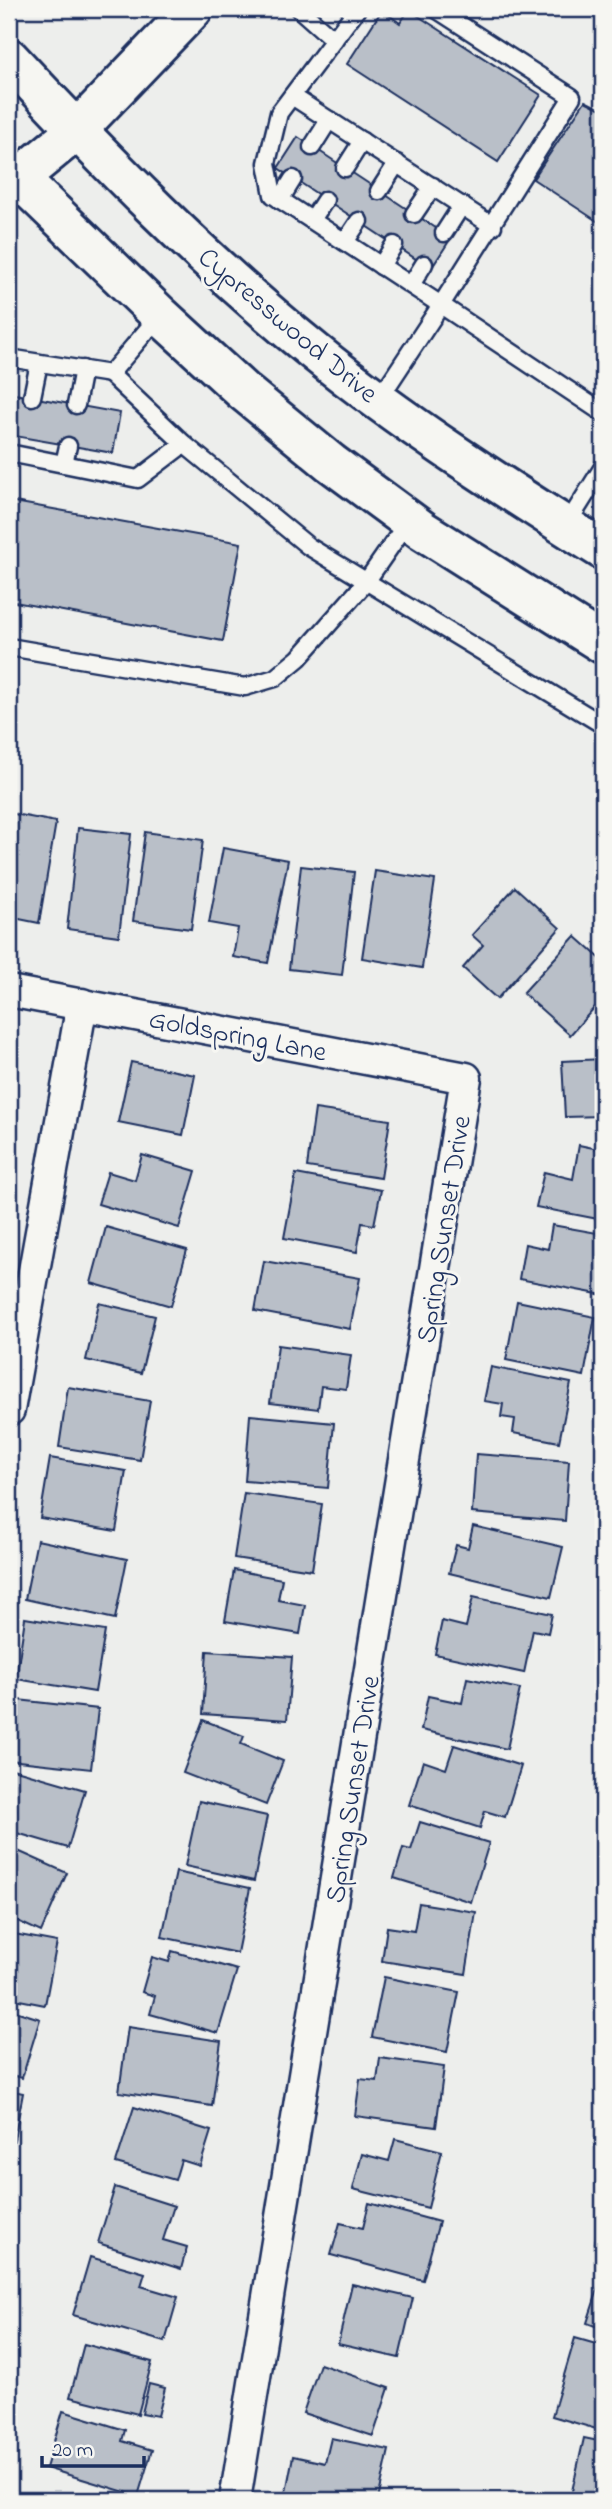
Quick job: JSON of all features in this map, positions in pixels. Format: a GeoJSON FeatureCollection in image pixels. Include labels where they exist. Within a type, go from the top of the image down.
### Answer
{"type":"FeatureCollection","features":[{"type":"Feature","properties":{"kind":"main road"},"geometry":{"type":"LineString","coordinates":[[193,9],[76,131],[11,178],[243,391],[331,463],[409,520],[603,644]]}},
{"type":"Feature","properties":{"kind":"main road","name":"Cypresswood Drive"},"geometry":{"type":"LineString","coordinates":[[9,58],[76,131],[200,251],[315,351],[379,399],[603,550]]}},
{"type":"Feature","properties":{"kind":"street","name":"Goldspring Lane"},"geometry":{"type":"LineString","coordinates":[[9,991],[466,1078]]}},
{"type":"Feature","properties":{"kind":"street"},"geometry":{"type":"LineString","coordinates":[[9,1410],[82,1004]]}},
{"type":"Feature","properties":{"kind":"street","name":"Spring Sunset Drive"},"geometry":{"type":"LineString","coordinates":[[235,2500],[466,1078]]}},
{"type":"Feature","properties":{"kind":"lane"},"geometry":{"type":"LineString","coordinates":[[299,9],[334,40]]}},
{"type":"Feature","properties":{"kind":"lane"},"geometry":{"type":"LineString","coordinates":[[357,9],[279,113],[267,163],[273,195],[603,413]]}},
{"type":"Feature","properties":{"kind":"lane"},"geometry":{"type":"LineString","coordinates":[[379,399],[493,226],[572,97],[436,9]]}},
{"type":"Feature","properties":{"kind":"lane"},"geometry":{"type":"LineString","coordinates":[[292,96],[493,226]]}},
{"type":"Feature","properties":{"kind":"lane"},"geometry":{"type":"LineString","coordinates":[[312,147],[329,120]]}},
{"type":"Feature","properties":{"kind":"lane"},"geometry":{"type":"LineString","coordinates":[[345,168],[362,141]]}},
{"type":"Feature","properties":{"kind":"lane"},"geometry":{"type":"LineString","coordinates":[[379,191],[397,163]]}},
{"type":"Feature","properties":{"kind":"lane"},"geometry":{"type":"LineString","coordinates":[[280,200],[293,179]]}},
{"type":"Feature","properties":{"kind":"lane"},"geometry":{"type":"LineString","coordinates":[[414,214],[433,186]]}},
{"type":"Feature","properties":{"kind":"lane"},"geometry":{"type":"LineString","coordinates":[[312,220],[325,200]]}},
{"type":"Feature","properties":{"kind":"lane"},"geometry":{"type":"LineString","coordinates":[[444,233],[462,205]]}},
{"type":"Feature","properties":{"kind":"lane"},"geometry":{"type":"LineString","coordinates":[[345,242],[359,221]]}},
{"type":"Feature","properties":{"kind":"lane"},"geometry":{"type":"LineString","coordinates":[[381,266],[394,245]]}},
{"type":"Feature","properties":{"kind":"lane"},"geometry":{"type":"LineString","coordinates":[[411,285],[424,264]]}},
{"type":"Feature","properties":{"kind":"lane"},"geometry":{"type":"LineString","coordinates":[[110,374],[160,316]]}},
{"type":"Feature","properties":{"kind":"lane"},"geometry":{"type":"LineString","coordinates":[[9,358],[110,374],[184,444],[308,546],[603,725]]}},
{"type":"Feature","properties":{"kind":"lane"},"geometry":{"type":"LineString","coordinates":[[32,397],[39,363]]}},
{"type":"Feature","properties":{"kind":"lane"},"geometry":{"type":"LineString","coordinates":[[76,405],[83,369]]}},
{"type":"Feature","properties":{"kind":"lane"},"geometry":{"type":"LineString","coordinates":[[24,438],[15,454],[138,479],[184,444]]}},
{"type":"Feature","properties":{"kind":"lane"},"geometry":{"type":"LineString","coordinates":[[64,464],[68,446]]}},
{"type":"Feature","properties":{"kind":"lane"},"geometry":{"type":"LineString","coordinates":[[566,526],[603,467]]}},
{"type":"Feature","properties":{"kind":"lane"},"geometry":{"type":"LineString","coordinates":[[9,647],[245,687],[275,678],[299,658],[366,582],[409,520]]}},
{"type":"Feature","properties":{"kind":"building"},"geometry":{"type":"Polygon","coordinates":[[[382,10],[400,23],[409,10],[541,95],[498,162],[347,64],[382,10]]]}},
{"type":"Feature","properties":{"kind":"building"},"geometry":{"type":"Polygon","coordinates":[[[585,101],[603,110],[603,225],[533,179],[585,101]]]}},
{"type":"Feature","properties":{"kind":"building"},"geometry":{"type":"Polygon","coordinates":[[[298,137],[451,238],[431,269],[278,168],[298,137]]]}},
{"type":"Feature","properties":{"kind":"building"},"geometry":{"type":"Polygon","coordinates":[[[9,393],[120,413],[113,453],[9,435],[9,393]]]}},
{"type":"Feature","properties":{"kind":"building"},"geometry":{"type":"Polygon","coordinates":[[[9,501],[241,543],[223,641],[9,601],[9,501]]]}},
{"type":"Feature","properties":{"kind":"building"},"geometry":{"type":"Polygon","coordinates":[[[9,813],[56,822],[39,923],[9,917],[9,813]]]}},
{"type":"Feature","properties":{"kind":"building"},"geometry":{"type":"Polygon","coordinates":[[[78,828],[131,834],[119,936],[67,929],[78,828]]]}},
{"type":"Feature","properties":{"kind":"building"},"geometry":{"type":"Polygon","coordinates":[[[145,832],[203,840],[191,929],[133,921],[145,832]]]}},
{"type":"Feature","properties":{"kind":"building"},"geometry":{"type":"Polygon","coordinates":[[[223,848],[288,860],[268,963],[233,957],[238,928],[209,923],[223,848]]]}},
{"type":"Feature","properties":{"kind":"building"},"geometry":{"type":"Polygon","coordinates":[[[301,866],[354,872],[342,975],[289,969],[301,866]]]}},
{"type":"Feature","properties":{"kind":"building"},"geometry":{"type":"Polygon","coordinates":[[[375,871],[435,880],[422,968],[362,958],[375,871]]]}},
{"type":"Feature","properties":{"kind":"building"},"geometry":{"type":"Polygon","coordinates":[[[515,887],[560,928],[497,999],[463,968],[483,945],[472,935],[515,887]]]}},
{"type":"Feature","properties":{"kind":"building"},"geometry":{"type":"Polygon","coordinates":[[[575,936],[603,961],[603,998],[570,1035],[523,993],[575,936]]]}},
{"type":"Feature","properties":{"kind":"building"},"geometry":{"type":"Polygon","coordinates":[[[603,1059],[603,1116],[565,1117],[562,1061],[603,1059]]]}},
{"type":"Feature","properties":{"kind":"building"},"geometry":{"type":"Polygon","coordinates":[[[131,1062],[195,1075],[183,1135],[118,1122],[131,1062]]]}},
{"type":"Feature","properties":{"kind":"building"},"geometry":{"type":"Polygon","coordinates":[[[315,1109],[390,1120],[381,1178],[307,1167],[315,1109]]]}},
{"type":"Feature","properties":{"kind":"building"},"geometry":{"type":"Polygon","coordinates":[[[579,1145],[603,1150],[603,1220],[536,1207],[544,1172],[573,1179],[579,1145]]]}},
{"type":"Feature","properties":{"kind":"building"},"geometry":{"type":"Polygon","coordinates":[[[142,1155],[196,1171],[179,1228],[98,1204],[108,1172],[135,1180],[142,1155]]]}},
{"type":"Feature","properties":{"kind":"building"},"geometry":{"type":"Polygon","coordinates":[[[296,1174],[381,1190],[374,1225],[362,1223],[357,1252],[284,1238],[296,1174]]]}},
{"type":"Feature","properties":{"kind":"building"},"geometry":{"type":"Polygon","coordinates":[[[552,1225],[603,1234],[603,1295],[519,1279],[525,1244],[548,1249],[552,1225]]]}},
{"type":"Feature","properties":{"kind":"building"},"geometry":{"type":"Polygon","coordinates":[[[106,1227],[187,1250],[171,1306],[91,1283],[106,1227]]]}},
{"type":"Feature","properties":{"kind":"building"},"geometry":{"type":"Polygon","coordinates":[[[264,1261],[360,1278],[350,1329],[255,1311],[264,1261]]]}},
{"type":"Feature","properties":{"kind":"building"},"geometry":{"type":"Polygon","coordinates":[[[517,1301],[595,1317],[584,1376],[506,1360],[517,1301]]]}},
{"type":"Feature","properties":{"kind":"building"},"geometry":{"type":"Polygon","coordinates":[[[99,1303],[155,1316],[141,1373],[86,1360],[99,1303]]]}},
{"type":"Feature","properties":{"kind":"building"},"geometry":{"type":"Polygon","coordinates":[[[278,1345],[351,1355],[346,1389],[321,1386],[318,1409],[270,1403],[278,1345]]]}},
{"type":"Feature","properties":{"kind":"building"},"geometry":{"type":"Polygon","coordinates":[[[491,1367],[571,1383],[559,1442],[513,1433],[515,1419],[501,1417],[503,1404],[484,1401],[491,1367]]]}},
{"type":"Feature","properties":{"kind":"building"},"geometry":{"type":"Polygon","coordinates":[[[68,1387],[150,1401],[140,1460],[59,1447],[68,1387]]]}},
{"type":"Feature","properties":{"kind":"building"},"geometry":{"type":"Polygon","coordinates":[[[250,1415],[334,1423],[328,1488],[245,1481],[250,1415]]]}},
{"type":"Feature","properties":{"kind":"building"},"geometry":{"type":"Polygon","coordinates":[[[476,1454],[569,1461],[565,1521],[472,1513],[476,1454]]]}},
{"type":"Feature","properties":{"kind":"building"},"geometry":{"type":"Polygon","coordinates":[[[50,1458],[126,1471],[116,1531],[40,1518],[50,1458]]]}},
{"type":"Feature","properties":{"kind":"building"},"geometry":{"type":"Polygon","coordinates":[[[244,1493],[322,1504],[312,1570],[234,1558],[244,1493]]]}},
{"type":"Feature","properties":{"kind":"building"},"geometry":{"type":"Polygon","coordinates":[[[473,1526],[563,1547],[551,1597],[449,1573],[456,1545],[468,1548],[473,1526]]]}},
{"type":"Feature","properties":{"kind":"building"},"geometry":{"type":"Polygon","coordinates":[[[37,1540],[127,1559],[115,1619],[25,1599],[37,1540]]]}},
{"type":"Feature","properties":{"kind":"building"},"geometry":{"type":"Polygon","coordinates":[[[234,1570],[282,1579],[278,1600],[305,1605],[300,1634],[225,1621],[234,1570]]]}},
{"type":"Feature","properties":{"kind":"building"},"geometry":{"type":"Polygon","coordinates":[[[473,1597],[552,1614],[548,1633],[533,1630],[524,1673],[435,1654],[442,1621],[466,1627],[473,1597]]]}},
{"type":"Feature","properties":{"kind":"building"},"geometry":{"type":"Polygon","coordinates":[[[25,1618],[105,1631],[95,1692],[16,1679],[25,1618]]]}},
{"type":"Feature","properties":{"kind":"building"},"geometry":{"type":"Polygon","coordinates":[[[207,1651],[292,1657],[287,1720],[203,1714],[207,1651]]]}},
{"type":"Feature","properties":{"kind":"building"},"geometry":{"type":"Polygon","coordinates":[[[467,1678],[520,1689],[507,1749],[421,1730],[428,1696],[462,1703],[467,1678]]]}},
{"type":"Feature","properties":{"kind":"building"},"geometry":{"type":"Polygon","coordinates":[[[9,1699],[98,1709],[91,1769],[9,1760],[9,1699]]]}},
{"type":"Feature","properties":{"kind":"building"},"geometry":{"type":"Polygon","coordinates":[[[203,1720],[244,1736],[241,1744],[283,1761],[266,1805],[183,1773],[203,1720]]]}},
{"type":"Feature","properties":{"kind":"building"},"geometry":{"type":"Polygon","coordinates":[[[454,1745],[521,1766],[505,1817],[485,1811],[480,1828],[409,1805],[423,1761],[446,1769],[454,1745]]]}},
{"type":"Feature","properties":{"kind":"building"},"geometry":{"type":"Polygon","coordinates":[[[9,1768],[85,1790],[68,1848],[10,1831],[16,1811],[9,1809],[9,1768]]]}},
{"type":"Feature","properties":{"kind":"building"},"geometry":{"type":"Polygon","coordinates":[[[199,1801],[267,1816],[254,1881],[185,1866],[199,1801]]]}},
{"type":"Feature","properties":{"kind":"building"},"geometry":{"type":"Polygon","coordinates":[[[420,1822],[489,1843],[471,1902],[394,1878],[403,1848],[411,1850],[420,1822]]]}},
{"type":"Feature","properties":{"kind":"building"},"geometry":{"type":"Polygon","coordinates":[[[9,1847],[67,1873],[41,1932],[9,1917],[9,1847]]]}},
{"type":"Feature","properties":{"kind":"building"},"geometry":{"type":"Polygon","coordinates":[[[176,1872],[250,1888],[237,1953],[162,1937],[176,1872]]]}},
{"type":"Feature","properties":{"kind":"building"},"geometry":{"type":"Polygon","coordinates":[[[419,1903],[476,1912],[466,1974],[382,1961],[387,1927],[414,1931],[419,1903]]]}},
{"type":"Feature","properties":{"kind":"building"},"geometry":{"type":"Polygon","coordinates":[[[9,1933],[57,1942],[45,2005],[9,1998],[9,1933]]]}},
{"type":"Feature","properties":{"kind":"building"},"geometry":{"type":"Polygon","coordinates":[[[172,1951],[237,1970],[218,2033],[150,2014],[155,1996],[142,1992],[152,1957],[169,1962],[172,1951]]]}},
{"type":"Feature","properties":{"kind":"building"},"geometry":{"type":"Polygon","coordinates":[[[384,1977],[459,1992],[447,2052],[372,2037],[384,1977]]]}},
{"type":"Feature","properties":{"kind":"building"},"geometry":{"type":"Polygon","coordinates":[[[9,2009],[40,2019],[22,2078],[9,2074],[9,2009]]]}},
{"type":"Feature","properties":{"kind":"building"},"geometry":{"type":"Polygon","coordinates":[[[128,2027],[221,2041],[212,2106],[119,2092],[128,2027]]]}},
{"type":"Feature","properties":{"kind":"building"},"geometry":{"type":"Polygon","coordinates":[[[380,2058],[444,2067],[436,2127],[355,2116],[360,2079],[377,2081],[380,2058]]]}},
{"type":"Feature","properties":{"kind":"building"},"geometry":{"type":"Polygon","coordinates":[[[9,2090],[23,2093],[11,2156],[9,2156],[9,2090]]]}},
{"type":"Feature","properties":{"kind":"building"},"geometry":{"type":"Polygon","coordinates":[[[134,2107],[211,2131],[200,2166],[181,2160],[175,2180],[116,2163],[134,2107]]]}},
{"type":"Feature","properties":{"kind":"building"},"geometry":{"type":"Polygon","coordinates":[[[395,2139],[442,2151],[428,2208],[353,2189],[362,2154],[389,2161],[395,2139]]]}},
{"type":"Feature","properties":{"kind":"building"},"geometry":{"type":"Polygon","coordinates":[[[115,2187],[174,2206],[163,2240],[187,2247],[181,2269],[98,2243],[115,2187]]]}},
{"type":"Feature","properties":{"kind":"building"},"geometry":{"type":"Polygon","coordinates":[[[603,2202],[603,2244],[595,2243],[603,2202]]]}},
{"type":"Feature","properties":{"kind":"building"},"geometry":{"type":"Polygon","coordinates":[[[369,2203],[439,2222],[423,2280],[331,2255],[340,2223],[363,2228],[369,2203]]]}},
{"type":"Feature","properties":{"kind":"building"},"geometry":{"type":"Polygon","coordinates":[[[90,2257],[145,2273],[141,2286],[178,2297],[165,2342],[73,2315],[90,2257]]]}},
{"type":"Feature","properties":{"kind":"building"},"geometry":{"type":"Polygon","coordinates":[[[603,2274],[603,2329],[587,2323],[603,2274]]]}},
{"type":"Feature","properties":{"kind":"building"},"geometry":{"type":"Polygon","coordinates":[[[352,2284],[413,2298],[399,2358],[338,2344],[352,2284]]]}},
{"type":"Feature","properties":{"kind":"building"},"geometry":{"type":"Polygon","coordinates":[[[575,2338],[603,2346],[603,2431],[552,2416],[575,2338]]]}},
{"type":"Feature","properties":{"kind":"building"},"geometry":{"type":"Polygon","coordinates":[[[84,2344],[152,2362],[138,2414],[70,2397],[84,2344]]]}},
{"type":"Feature","properties":{"kind":"building"},"geometry":{"type":"Polygon","coordinates":[[[320,2364],[389,2388],[373,2436],[303,2413],[320,2364]]]}},
{"type":"Feature","properties":{"kind":"building"},"geometry":{"type":"Polygon","coordinates":[[[149,2384],[165,2388],[158,2416],[142,2413],[149,2384]]]}},
{"type":"Feature","properties":{"kind":"building"},"geometry":{"type":"Polygon","coordinates":[[[63,2411],[125,2430],[122,2441],[152,2450],[138,2496],[46,2468],[63,2411]]]}},
{"type":"Feature","properties":{"kind":"building"},"geometry":{"type":"Polygon","coordinates":[[[331,2438],[389,2450],[378,2500],[325,2500],[286,2492],[293,2456],[325,2463],[331,2438]]]}},
{"type":"Feature","properties":{"kind":"building"},"geometry":{"type":"Polygon","coordinates":[[[584,2438],[603,2442],[603,2500],[570,2500],[584,2438]]]}},
{"type":"Feature","properties":{"kind":"building"},"geometry":{"type":"Polygon","coordinates":[[[61,2495],[85,2500],[60,2500],[61,2495]]]}}]}
